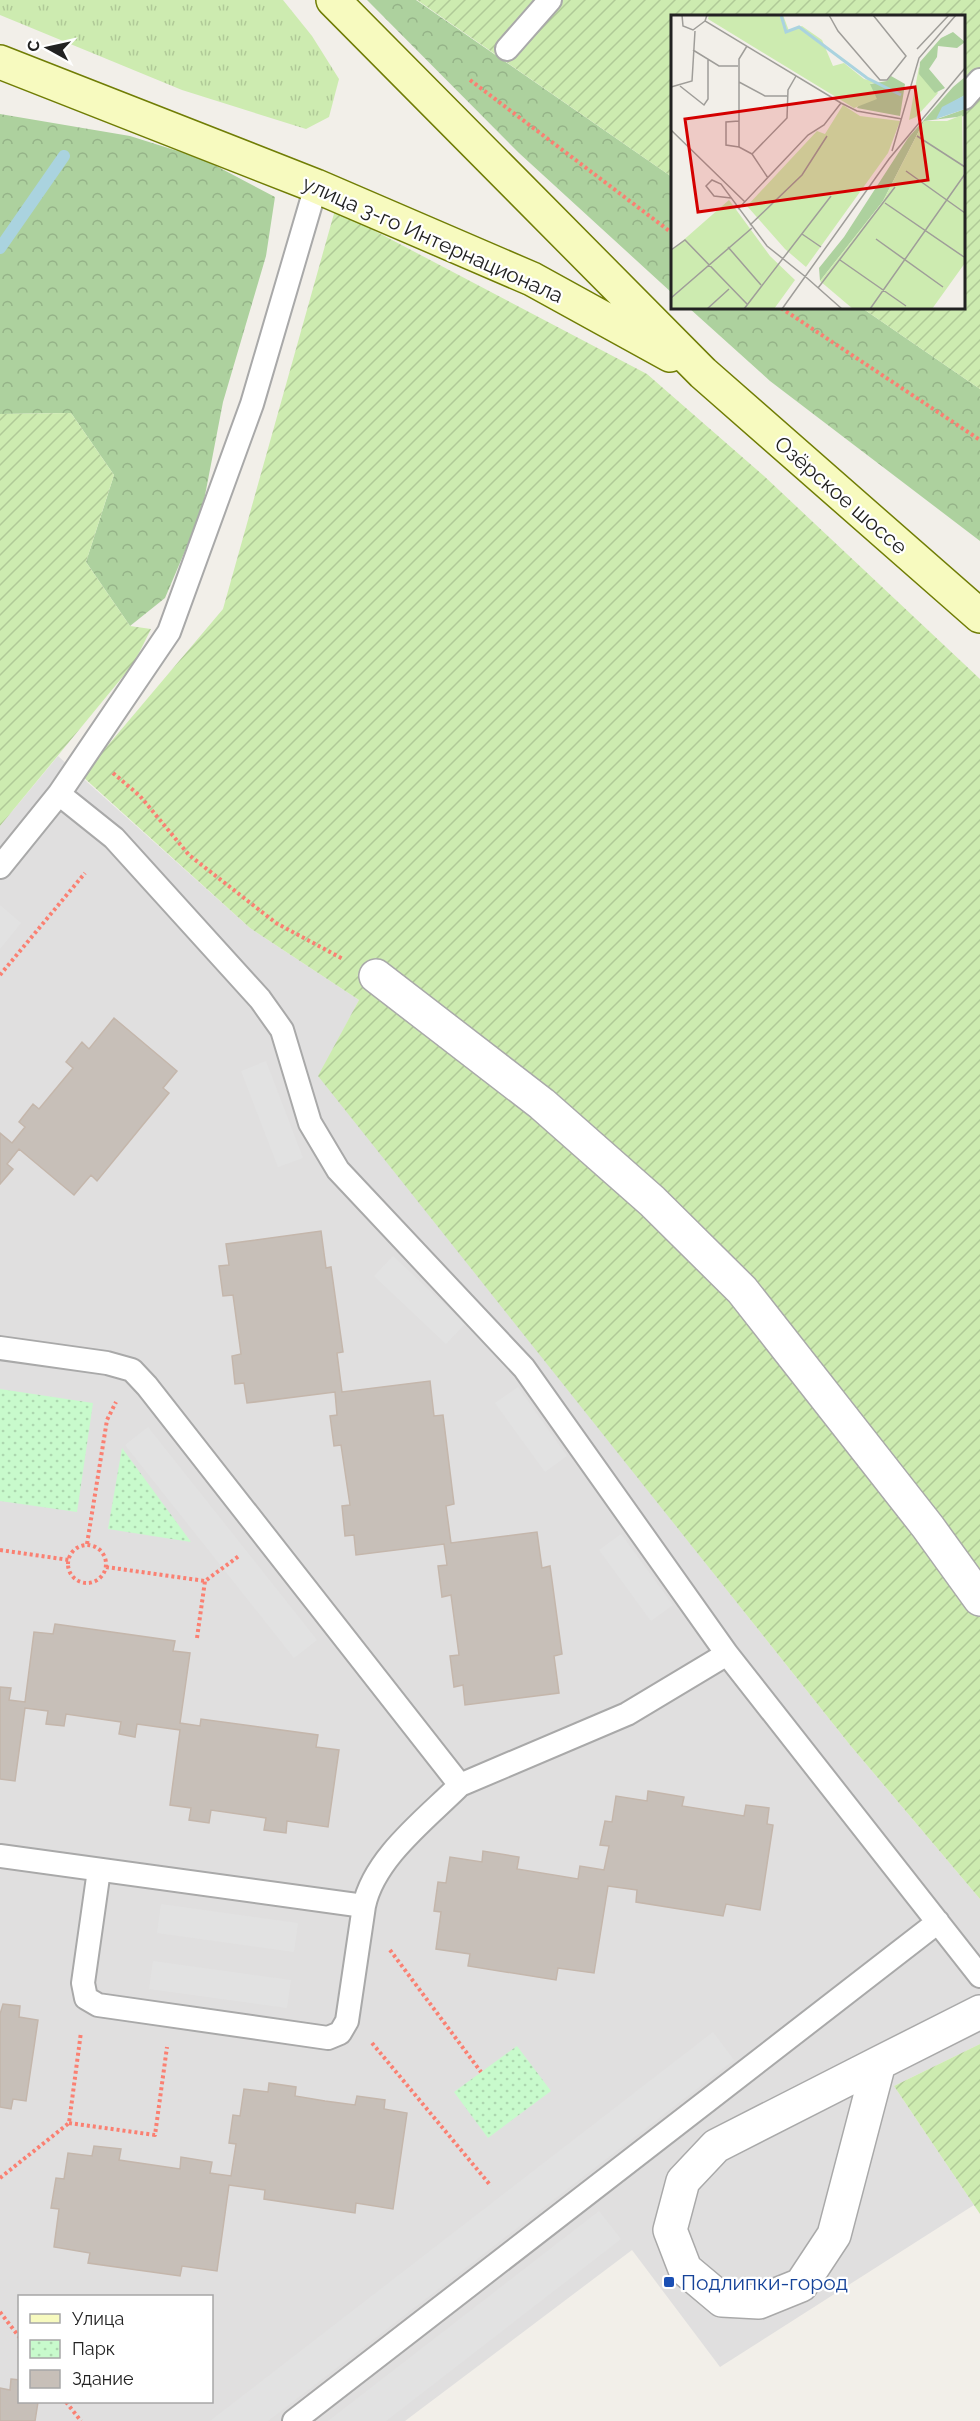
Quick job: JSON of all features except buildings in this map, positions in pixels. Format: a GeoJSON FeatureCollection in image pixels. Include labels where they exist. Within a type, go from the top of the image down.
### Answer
{"type":"FeatureCollection","features":[{"type":"Feature","properties":{"kind":"main road"},"geometry":{"type":"LineString","coordinates":[[333,0],[703,374]]}},
{"type":"Feature","properties":{"kind":"main road","name":"улица 3-го Интернационала"},"geometry":{"type":"LineString","coordinates":[[0,62],[316,186],[532,279],[703,374]]}},
{"type":"Feature","properties":{"kind":"main road","name":"Озёрское шоссе"},"geometry":{"type":"LineString","coordinates":[[703,374],[980,616]]}},
{"type":"Feature","properties":{"kind":"street"},"geometry":{"type":"LineString","coordinates":[[376,976],[542,1104],[652,1201],[742,1290],[928,1527],[980,1599]]}},
{"type":"Feature","properties":{"kind":"street"},"geometry":{"type":"LineString","coordinates":[[879,2063],[834,2235],[801,2285],[759,2302],[722,2300],[685,2269],[670,2230],[683,2181],[716,2146],[879,2063],[980,2012]]}},
{"type":"Feature","properties":{"kind":"lane"},"geometry":{"type":"LineString","coordinates":[[507,49],[550,0]]}},
{"type":"Feature","properties":{"kind":"lane"},"geometry":{"type":"LineString","coordinates":[[965,96],[980,80]]}},
{"type":"Feature","properties":{"kind":"lane"},"geometry":{"type":"LineString","coordinates":[[0,867],[59,794],[169,632],[252,404],[316,186]]}},
{"type":"Feature","properties":{"kind":"lane"},"geometry":{"type":"LineString","coordinates":[[59,794],[114,838],[260,999],[282,1030],[310,1123],[338,1170],[524,1368],[727,1654],[980,1976]]}},
{"type":"Feature","properties":{"kind":"lane"},"geometry":{"type":"LineString","coordinates":[[0,1348],[107,1363],[132,1370],[147,1386],[460,1785]]}},
{"type":"Feature","properties":{"kind":"lane"},"geometry":{"type":"LineString","coordinates":[[99,1870],[83,1983],[86,1998],[98,2005],[328,2038],[340,2033],[347,2021],[368,1886],[379,1867],[460,1785],[627,1714],[727,1654]]}},
{"type":"Feature","properties":{"kind":"lane"},"geometry":{"type":"LineString","coordinates":[[0,1857],[364,1906]]}},
{"type":"Feature","properties":{"kind":"lane"},"geometry":{"type":"LineString","coordinates":[[294,2421],[938,1922]]}},
{"type":"Feature","properties":{"kind":"path"},"geometry":{"type":"LineString","coordinates":[[464,74],[481,90],[671,232]]}},
{"type":"Feature","properties":{"kind":"path"},"geometry":{"type":"LineString","coordinates":[[783,309],[980,440]]}},
{"type":"Feature","properties":{"kind":"path"},"geometry":{"type":"LineString","coordinates":[[88,752],[140,796],[189,855],[276,923],[376,976]]}},
{"type":"Feature","properties":{"kind":"path"},"geometry":{"type":"LineString","coordinates":[[0,975],[85,873]]}},
{"type":"Feature","properties":{"kind":"path"},"geometry":{"type":"LineString","coordinates":[[87,1544],[107,1420],[132,1370]]}},
{"type":"Feature","properties":{"kind":"path"},"geometry":{"type":"LineString","coordinates":[[106,1567],[205,1581],[265,1536]]}},
{"type":"Feature","properties":{"kind":"path"},"geometry":{"type":"LineString","coordinates":[[87,1544],[98,1548],[105,1556],[106,1567],[101,1577],[92,1583],[81,1582],[72,1576],[69,1560],[77,1547],[87,1544]]}},
{"type":"Feature","properties":{"kind":"path"},"geometry":{"type":"LineString","coordinates":[[0,1550],[69,1560]]}},
{"type":"Feature","properties":{"kind":"path"},"geometry":{"type":"LineString","coordinates":[[197,1638],[205,1581]]}},
{"type":"Feature","properties":{"kind":"path"},"geometry":{"type":"LineString","coordinates":[[384,1942],[481,2072]]}},
{"type":"Feature","properties":{"kind":"path"},"geometry":{"type":"LineString","coordinates":[[0,2178],[69,2123],[86,1998]]}},
{"type":"Feature","properties":{"kind":"path"},"geometry":{"type":"LineString","coordinates":[[69,2123],[155,2135],[172,2016]]}},
{"type":"Feature","properties":{"kind":"path"},"geometry":{"type":"LineString","coordinates":[[340,2033],[370,2042],[491,2186]]}},
{"type":"Feature","properties":{"kind":"path"},"geometry":{"type":"LineString","coordinates":[[0,2312],[18,2335]]}},
{"type":"Feature","properties":{"kind":"path"},"geometry":{"type":"LineString","coordinates":[[67,2403],[81,2421]]}},
{"type":"Feature","properties":{"kind":"shaded area"},"geometry":{"type":"Polygon","coordinates":[[[58,756],[250,928],[359,1000],[319,1076],[850,1745],[980,1899],[980,2044],[894,2086],[974,2205],[720,2367],[632,2250],[405,2421],[0,2421],[0,826],[58,756]]]}},
{"type":"Feature","properties":{"kind":"shaded area"},"geometry":{"type":"Polygon","coordinates":[[[0,905],[21,923],[0,949],[0,905]]]}},
{"type":"Feature","properties":{"kind":"shaded area"},"geometry":{"type":"Polygon","coordinates":[[[266,1061],[303,1158],[278,1167],[241,1071],[266,1061]]]}},
{"type":"Feature","properties":{"kind":"shaded area"},"geometry":{"type":"Polygon","coordinates":[[[393,1256],[465,1324],[446,1344],[374,1276],[393,1256]]]}},
{"type":"Feature","properties":{"kind":"shaded area"},"geometry":{"type":"Polygon","coordinates":[[[518,1387],[567,1456],[545,1472],[495,1403],[518,1387]]]}},
{"type":"Feature","properties":{"kind":"shaded area"},"geometry":{"type":"Polygon","coordinates":[[[148,1427],[317,1640],[294,1658],[125,1445],[148,1427]]]}},
{"type":"Feature","properties":{"kind":"shaded area"},"geometry":{"type":"Polygon","coordinates":[[[621,1534],[673,1605],[651,1621],[599,1550],[621,1534]]]}},
{"type":"Feature","properties":{"kind":"shaded area"},"geometry":{"type":"Polygon","coordinates":[[[161,1904],[298,1923],[294,1952],[157,1933],[161,1904]]]}},
{"type":"Feature","properties":{"kind":"shaded area"},"geometry":{"type":"Polygon","coordinates":[[[153,1961],[291,1980],[287,2008],[149,1989],[153,1961]]]}},
{"type":"Feature","properties":{"kind":"shaded area"},"geometry":{"type":"Polygon","coordinates":[[[713,2032],[734,2060],[268,2421],[210,2421],[713,2032]]]}},
{"type":"Feature","properties":{"kind":"shaded area"},"geometry":{"type":"Polygon","coordinates":[[[599,2211],[621,2239],[386,2421],[328,2421],[599,2211]]]}},
{"type":"Feature","properties":{"kind":"green space"},"geometry":{"type":"Polygon","coordinates":[[[0,0],[283,0],[312,36],[339,79],[329,117],[306,129],[182,90],[0,15],[0,0]]]}},
{"type":"Feature","properties":{"kind":"green space"},"geometry":{"type":"Polygon","coordinates":[[[367,0],[416,0],[671,176],[671,292],[519,153],[367,0]]]}},
{"type":"Feature","properties":{"kind":"green space"},"geometry":{"type":"Polygon","coordinates":[[[417,0],[980,0],[980,389],[863,309],[965,309],[965,15],[671,15],[671,176],[417,0]]]}},
{"type":"Feature","properties":{"kind":"green space"},"geometry":{"type":"Polygon","coordinates":[[[0,114],[130,136],[203,159],[275,197],[266,256],[223,402],[202,511],[165,598],[130,626],[86,562],[114,475],[71,413],[0,414],[0,114]]]}},
{"type":"Feature","properties":{"kind":"green space"},"geometry":{"type":"Polygon","coordinates":[[[335,210],[647,374],[764,476],[980,679],[980,1899],[850,1745],[318,1076],[359,1000],[250,928],[82,776],[223,609],[335,210]]]}},
{"type":"Feature","properties":{"kind":"green space"},"geometry":{"type":"Polygon","coordinates":[[[690,309],[863,309],[980,389],[980,541],[770,381],[690,309]]]}},
{"type":"Feature","properties":{"kind":"green space"},"geometry":{"type":"Polygon","coordinates":[[[71,413],[114,475],[86,562],[130,626],[151,629],[134,663],[0,826],[0,414],[71,413]]]}},
{"type":"Feature","properties":{"kind":"green space"},"geometry":{"type":"Polygon","coordinates":[[[0,1389],[93,1403],[77,1512],[0,1501],[0,1389]]]}},
{"type":"Feature","properties":{"kind":"green space"},"geometry":{"type":"Polygon","coordinates":[[[122,1448],[191,1542],[108,1529],[122,1448]]]}},
{"type":"Feature","properties":{"kind":"green space"},"geometry":{"type":"Polygon","coordinates":[[[980,2044],[980,2214],[894,2086],[980,2044]]]}},
{"type":"Feature","properties":{"kind":"green space"},"geometry":{"type":"Polygon","coordinates":[[[517,2046],[551,2091],[488,2138],[454,2092],[517,2046]]]}},
{"type":"Feature","properties":{"kind":"waterway"},"geometry":{"type":"LineString","coordinates":[[0,248],[64,156]]}},
{"type":"Feature","properties":{"kind":"place","name":"Подлипки-город"},"geometry":{"type":"Point","coordinates":[669,2282]}}]}
